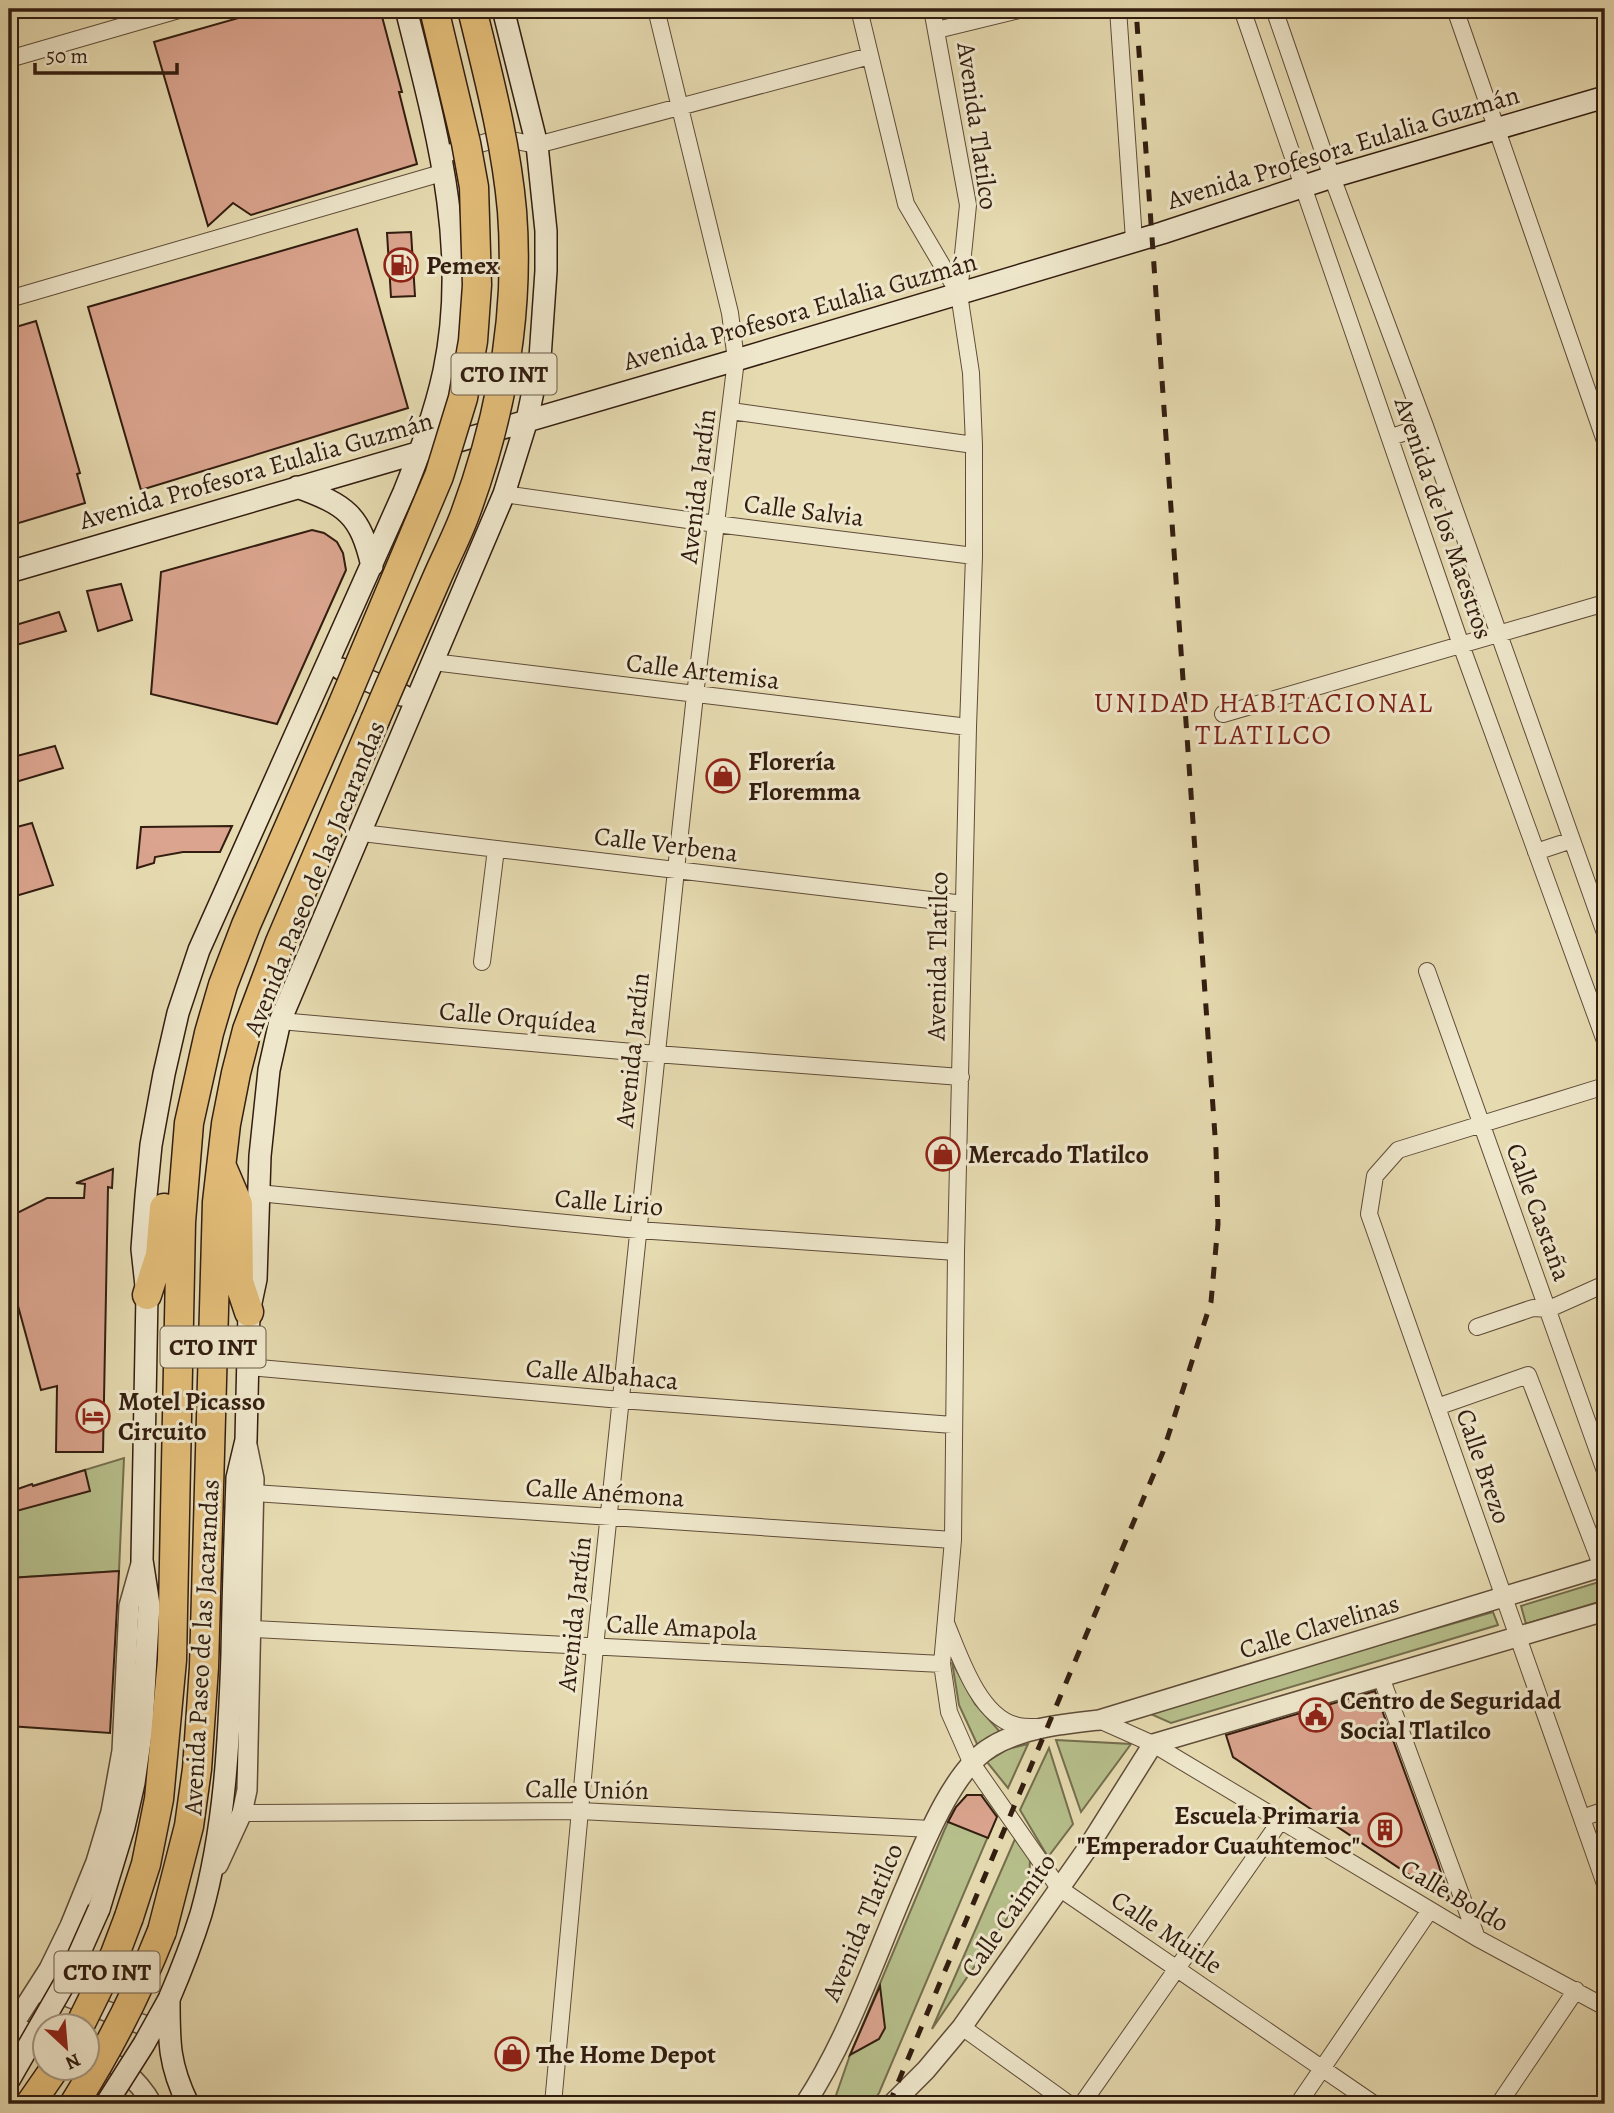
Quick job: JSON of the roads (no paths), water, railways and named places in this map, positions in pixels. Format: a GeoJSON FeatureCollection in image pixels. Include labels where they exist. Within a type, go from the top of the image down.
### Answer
{"type":"FeatureCollection","features":[{"type":"Feature","properties":{"kind":"highway","name":"CTO INT"},"geometry":{"type":"LineString","coordinates":[[87,2011],[115,1954],[129,1917],[146,1864],[159,1799],[172,1660],[184,1165],[194,1097],[209,1032],[223,985],[246,925],[439,476],[463,398],[473,341],[477,285],[474,187],[434,9]]}},
{"type":"Feature","properties":{"kind":"highway","name":"CTO INT"},"geometry":{"type":"LineString","coordinates":[[74,2104],[102,2060],[130,2006],[162,1931],[189,1826],[197,1769],[204,1667],[220,1163],[236,1073],[247,1030],[280,942],[467,507],[494,421],[512,326],[512,211],[504,149],[472,9]]}},
{"type":"Feature","properties":{"kind":"highway"},"geometry":{"type":"LineString","coordinates":[[220,1163],[238,1204],[239,1282],[249,1312]]}},
{"type":"Feature","properties":{"kind":"highway"},"geometry":{"type":"LineString","coordinates":[[147,1295],[160,1255],[165,1199],[184,1165]]}},
{"type":"Feature","properties":{"kind":"highway"},"geometry":{"type":"LineString","coordinates":[[30,2104],[45,2082]]}},
{"type":"Feature","properties":{"kind":"main road","name":"Avenida Paseo de las Jacarandas"},"geometry":{"type":"LineString","coordinates":[[9,2080],[71,1972],[99,1909],[124,1827],[134,1783],[142,1727],[149,1605],[142,1560],[147,1295],[142,1249],[151,1145],[178,1013],[200,950],[372,566],[420,452],[436,404],[451,329],[453,254],[443,163],[406,9]]}},
{"type":"Feature","properties":{"kind":"main road","name":"Avenida Paseo de las Jacarandas"},"geometry":{"type":"LineString","coordinates":[[106,2104],[169,1999],[188,1955],[213,1863],[224,1795],[230,1716],[237,1478],[246,1440],[249,1312],[256,1279],[258,1193],[269,1070],[280,1020],[362,833],[504,494],[527,420],[540,358],[546,271],[542,183],[537,145],[503,9]]}},
{"type":"Feature","properties":{"kind":"main road","name":"Avenida Profesora Eulalia Guzmán"},"geometry":{"type":"LineString","coordinates":[[9,572],[959,294],[1162,233],[1302,186],[1605,97]]}},
{"type":"Feature","properties":{"kind":"main road"},"geometry":{"type":"LineString","coordinates":[[297,488],[323,497],[349,514],[365,538],[372,566]]}},
{"type":"Feature","properties":{"kind":"main road"},"geometry":{"type":"LineString","coordinates":[[328,663],[416,701]]}},
{"type":"Feature","properties":{"kind":"main road"},"geometry":{"type":"LineString","coordinates":[[169,1999],[170,2056],[177,2080],[189,2104]]}},
{"type":"Feature","properties":{"kind":"street"},"geometry":{"type":"LineString","coordinates":[[9,59],[182,9]]}},
{"type":"Feature","properties":{"kind":"street","name":"Avenida Jardín"},"geometry":{"type":"LineString","coordinates":[[553,2104],[595,1647],[656,1054],[695,695],[736,360],[730,313],[656,9]]}},
{"type":"Feature","properties":{"kind":"street","name":"Avenida Tlatilco"},"geometry":{"type":"LineString","coordinates":[[859,9],[906,204],[959,294]]}},
{"type":"Feature","properties":{"kind":"street","name":"Avenida Tlatilco"},"geometry":{"type":"LineString","coordinates":[[932,9],[968,205],[959,294],[971,373],[974,445],[974,556],[956,1252],[953,1540],[942,1664],[949,1712],[971,1762]]}},
{"type":"Feature","properties":{"kind":"street"},"geometry":{"type":"LineString","coordinates":[[937,30],[1023,9]]}},
{"type":"Feature","properties":{"kind":"street"},"geometry":{"type":"LineString","coordinates":[[1118,9],[1134,240]]}},
{"type":"Feature","properties":{"kind":"street","name":"Avenida de los Maestros"},"geometry":{"type":"LineString","coordinates":[[1242,9],[1461,645],[1605,1041]]}},
{"type":"Feature","properties":{"kind":"street","name":"Avenida de los Maestros"},"geometry":{"type":"LineString","coordinates":[[1274,9],[1605,933]]}},
{"type":"Feature","properties":{"kind":"street"},"geometry":{"type":"LineString","coordinates":[[1455,9],[1605,441]]}},
{"type":"Feature","properties":{"kind":"street"},"geometry":{"type":"LineString","coordinates":[[9,299],[443,163],[500,138],[537,145],[870,56]]}},
{"type":"Feature","properties":{"kind":"street"},"geometry":{"type":"LineString","coordinates":[[731,411],[974,445]]}},
{"type":"Feature","properties":{"kind":"street"},"geometry":{"type":"LineString","coordinates":[[1391,437],[1425,426]]}},
{"type":"Feature","properties":{"kind":"street","name":"Calle Salvia"},"geometry":{"type":"LineString","coordinates":[[504,494],[974,556]]}},
{"type":"Feature","properties":{"kind":"street"},"geometry":{"type":"LineString","coordinates":[[1223,714],[1605,603]]}},
{"type":"Feature","properties":{"kind":"street","name":"Calle Artemisa"},"geometry":{"type":"LineString","coordinates":[[433,662],[968,727]]}},
{"type":"Feature","properties":{"kind":"street","name":"Calle Verbena"},"geometry":{"type":"LineString","coordinates":[[362,833],[964,904]]}},
{"type":"Feature","properties":{"kind":"street"},"geometry":{"type":"LineString","coordinates":[[1536,852],[1572,840]]}},
{"type":"Feature","properties":{"kind":"street"},"geometry":{"type":"LineString","coordinates":[[482,962],[496,849]]}},
{"type":"Feature","properties":{"kind":"street","name":"Calle Castaña"},"geometry":{"type":"LineString","coordinates":[[1427,971],[1605,1471]]}},
{"type":"Feature","properties":{"kind":"street","name":"Calle Orquídea"},"geometry":{"type":"LineString","coordinates":[[280,1020],[656,1054],[961,1077]]}},
{"type":"Feature","properties":{"kind":"street","name":"Calle Brezo"},"geometry":{"type":"LineString","coordinates":[[1605,1086],[1398,1150],[1376,1177],[1369,1214],[1605,1884]]}},
{"type":"Feature","properties":{"kind":"street","name":"Calle Lirio"},"geometry":{"type":"LineString","coordinates":[[258,1193],[638,1230],[956,1252]]}},
{"type":"Feature","properties":{"kind":"street"},"geometry":{"type":"LineString","coordinates":[[1477,1327],[1533,1308],[1549,1309],[1605,1284]]}},
{"type":"Feature","properties":{"kind":"street","name":"Calle Albahaca"},"geometry":{"type":"LineString","coordinates":[[248,1367],[621,1400],[953,1425]]}},
{"type":"Feature","properties":{"kind":"street"},"geometry":{"type":"LineString","coordinates":[[1437,1407],[1528,1375],[1604,1566]]}},
{"type":"Feature","properties":{"kind":"street"},"geometry":{"type":"LineString","coordinates":[[189,2104],[166,2054],[165,2033],[221,1854],[242,1813],[247,1790],[254,1479],[246,1440]]}},
{"type":"Feature","properties":{"kind":"street","name":"Calle Anémona"},"geometry":{"type":"LineString","coordinates":[[254,1493],[953,1540]]}},
{"type":"Feature","properties":{"kind":"street"},"geometry":{"type":"LineString","coordinates":[[32,2034],[10,2029],[49,1969],[85,1893],[111,1812],[122,1751],[129,1606],[142,1560]]}},
{"type":"Feature","properties":{"kind":"street","name":"Calle Clavelinas"},"geometry":{"type":"LineString","coordinates":[[1046,1728],[1099,1720],[1604,1566]]}},
{"type":"Feature","properties":{"kind":"street"},"geometry":{"type":"LineString","coordinates":[[1153,1744],[1605,1611]]}},
{"type":"Feature","properties":{"kind":"street","name":"Avenida Tlatilco"},"geometry":{"type":"LineString","coordinates":[[945,1620],[968,1675],[987,1706],[1004,1721],[1016,1726],[1046,1728]]}},
{"type":"Feature","properties":{"kind":"street","name":"Calle Amapola"},"geometry":{"type":"LineString","coordinates":[[252,1629],[942,1664]]}},
{"type":"Feature","properties":{"kind":"street"},"geometry":{"type":"LineString","coordinates":[[1381,1677],[1477,1938]]}},
{"type":"Feature","properties":{"kind":"street","name":"Calle Boldo"},"geometry":{"type":"LineString","coordinates":[[1099,1720],[1153,1744],[1477,1938],[1605,2007]]}},
{"type":"Feature","properties":{"kind":"street","name":"Avenida Tlatilco"},"geometry":{"type":"LineString","coordinates":[[813,2099],[931,1829],[971,1762],[990,1747],[1009,1738],[1046,1728]]}},
{"type":"Feature","properties":{"kind":"street","name":"Calle Caimito"},"geometry":{"type":"LineString","coordinates":[[892,2104],[926,2070],[962,2027],[1059,1888],[1153,1744]]}},
{"type":"Feature","properties":{"kind":"street","name":"Calle Muitle"},"geometry":{"type":"LineString","coordinates":[[971,1762],[1059,1888],[1374,2104]]}},
{"type":"Feature","properties":{"kind":"street"},"geometry":{"type":"LineString","coordinates":[[1582,1818],[1605,1810]]}},
{"type":"Feature","properties":{"kind":"street","name":"Calle Unión"},"geometry":{"type":"LineString","coordinates":[[242,1813],[580,1811],[931,1829]]}},
{"type":"Feature","properties":{"kind":"street"},"geometry":{"type":"LineString","coordinates":[[1082,2104],[1282,1820]]}},
{"type":"Feature","properties":{"kind":"street"},"geometry":{"type":"LineString","coordinates":[[1298,2104],[1430,1910]]}},
{"type":"Feature","properties":{"kind":"street"},"geometry":{"type":"LineString","coordinates":[[1499,2104],[1576,1990]]}},
{"type":"Feature","properties":{"kind":"street"},"geometry":{"type":"LineString","coordinates":[[31,1998],[46,1993],[58,1993],[165,2033]]}},
{"type":"Feature","properties":{"kind":"street"},"geometry":{"type":"LineString","coordinates":[[962,2027],[1069,2104]]}},
{"type":"Feature","properties":{"kind":"street"},"geometry":{"type":"LineString","coordinates":[[102,2050],[165,2033]]}},
{"type":"Feature","properties":{"kind":"street"},"geometry":{"type":"LineString","coordinates":[[102,2058],[118,2066],[136,2082],[152,2104]]}},
{"type":"Feature","properties":{"kind":"street"},"geometry":{"type":"LineString","coordinates":[[133,2104],[136,2082]]}},
{"type":"Feature","properties":{"kind":"railway"},"geometry":{"type":"LineString","coordinates":[[889,2104],[1163,1452],[1211,1302],[1218,1224],[1216,1150],[1136,9]]}},
{"type":"Feature","properties":{"kind":"place","name":"Pemex"},"geometry":{"type":"Point","coordinates":[401,265]}},
{"type":"Feature","properties":{"kind":"place","name":"Florería Floremma"},"geometry":{"type":"Point","coordinates":[723,776]}},
{"type":"Feature","properties":{"kind":"place","name":"Mercado Tlatilco"},"geometry":{"type":"Point","coordinates":[943,1154]}},
{"type":"Feature","properties":{"kind":"place","name":"Motel Picasso Circuito"},"geometry":{"type":"Point","coordinates":[93,1416]}},
{"type":"Feature","properties":{"kind":"place","name":"Centro de Seguridad Social Tlatilco"},"geometry":{"type":"Point","coordinates":[1316,1715]}},
{"type":"Feature","properties":{"kind":"place","name":"Escuela Primaria \"Emperador Cuauhtemoc\""},"geometry":{"type":"Point","coordinates":[1385,1830]}},
{"type":"Feature","properties":{"kind":"place","name":"The Home Depot"},"geometry":{"type":"Point","coordinates":[512,2054]}},
{"type":"Feature","properties":{"kind":"district","name":"UNIDAD HABITACIONAL TLATILCO"},"geometry":{"type":"Point","coordinates":[1264,718]}}]}
